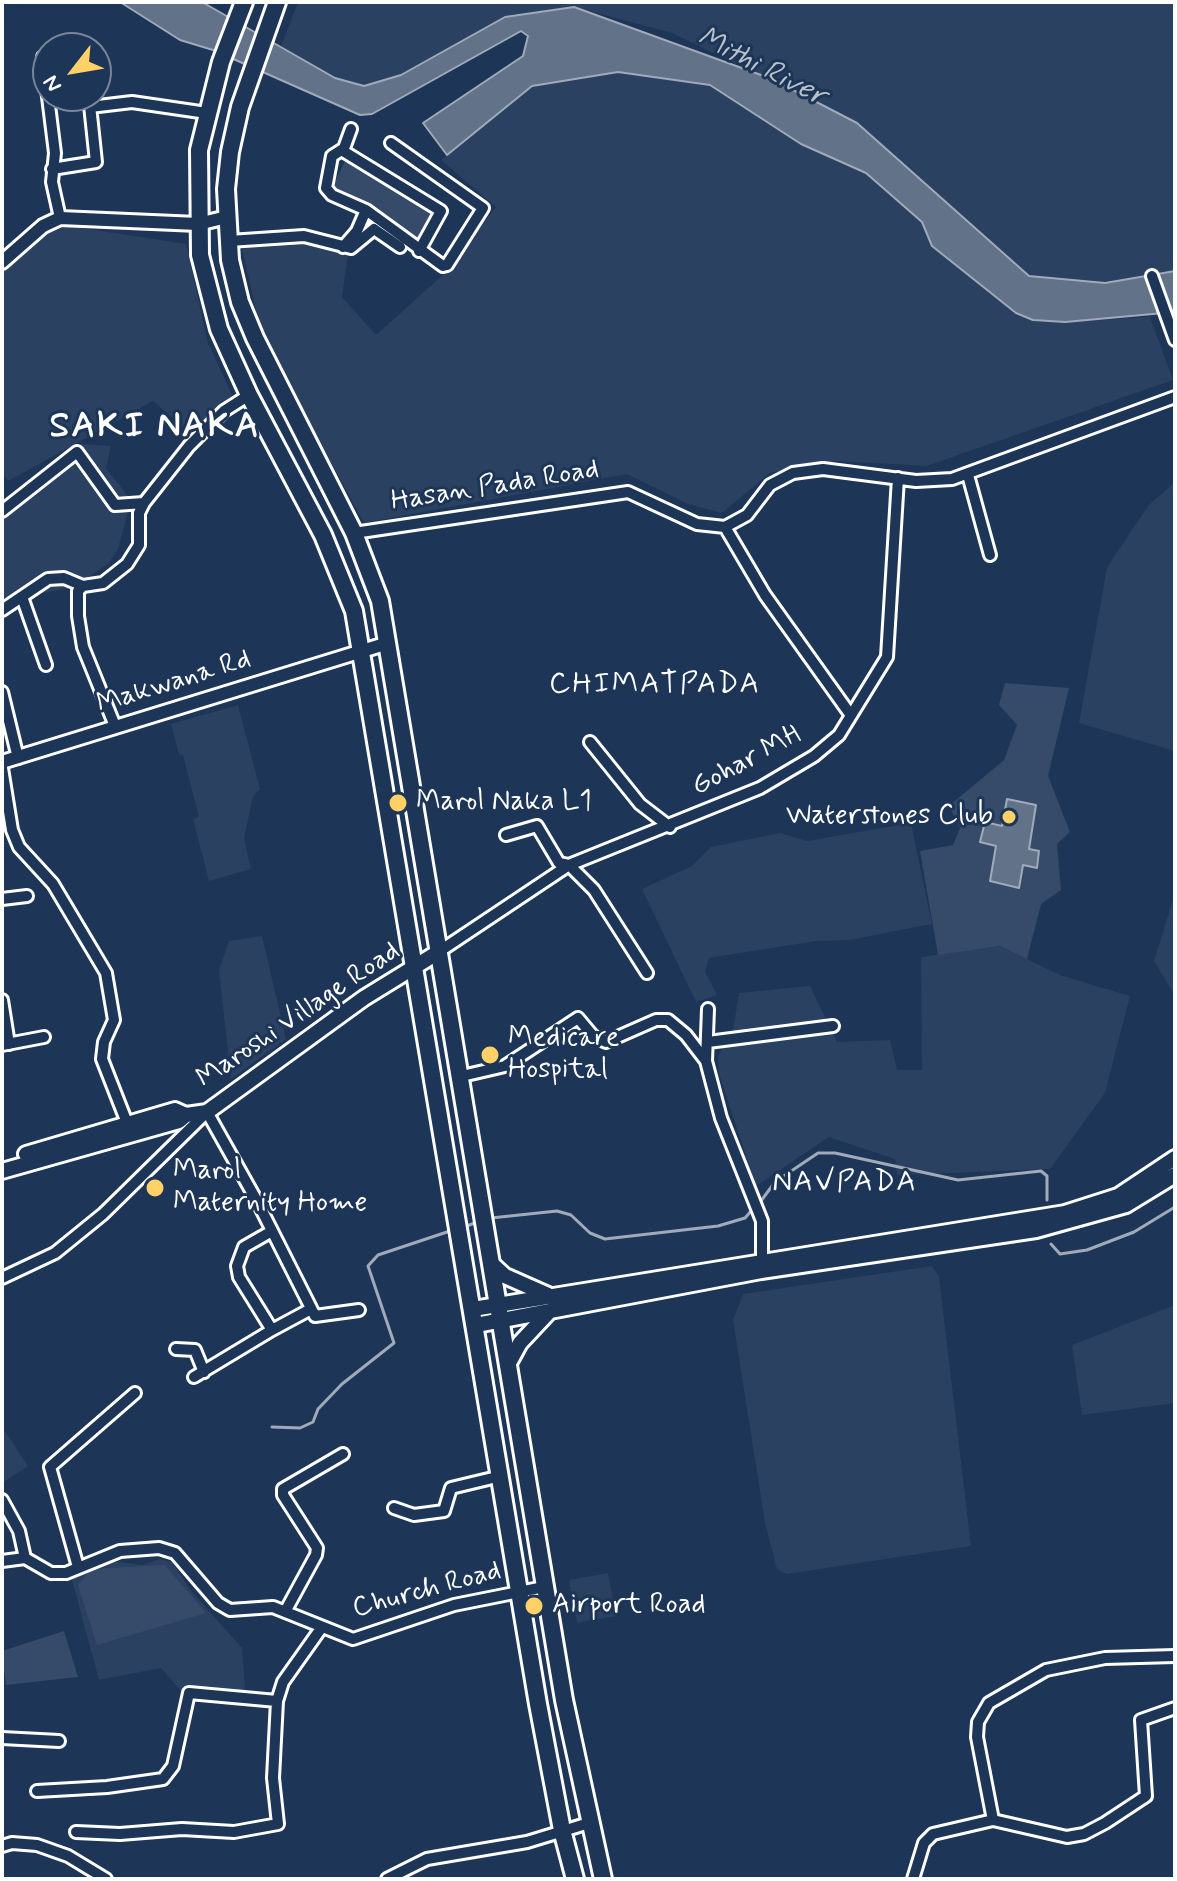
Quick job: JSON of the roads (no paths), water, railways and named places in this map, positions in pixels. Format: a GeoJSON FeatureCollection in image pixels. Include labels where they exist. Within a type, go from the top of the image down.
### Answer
{"type":"FeatureCollection","features":[{"type":"Feature","properties":{"kind":"main road"},"geometry":{"type":"LineString","coordinates":[[277,2],[250,76],[230,152],[229,241],[240,302],[255,338],[354,533],[380,601],[437,953],[462,1076],[544,1587],[589,1823],[603,1879]]}},
{"type":"Feature","properties":{"kind":"main road"},"geometry":{"type":"LineString","coordinates":[[242,7],[221,62],[199,150],[200,255],[219,329],[249,395],[341,573],[354,611],[520,1591],[562,1830],[575,1879]]}},
{"type":"Feature","properties":{"kind":"main road","name":"Maroshi Village Road"},"geometry":{"type":"LineString","coordinates":[[2,1161],[207,1112],[364,998],[437,953]]}},
{"type":"Feature","properties":{"kind":"main road"},"geometry":{"type":"LineString","coordinates":[[426,1044],[453,1040]]}},
{"type":"Feature","properties":{"kind":"main road","name":"Maroshi Village Road"},"geometry":{"type":"LineString","coordinates":[[2,1171],[130,1129]]}},
{"type":"Feature","properties":{"kind":"main road"},"geometry":{"type":"LineString","coordinates":[[500,1312],[549,1311],[762,1265],[1065,1213],[1118,1196],[1175,1158]]}},
{"type":"Feature","properties":{"kind":"main road"},"geometry":{"type":"LineString","coordinates":[[474,1317],[548,1296],[1036,1230],[1126,1205],[1175,1175]]}},
{"type":"Feature","properties":{"kind":"main road"},"geometry":{"type":"LineString","coordinates":[[492,1264],[505,1276],[548,1296]]}},
{"type":"Feature","properties":{"kind":"main road"},"geometry":{"type":"LineString","coordinates":[[509,1363],[520,1343],[549,1311]]}},
{"type":"Feature","properties":{"kind":"street"},"geometry":{"type":"LineString","coordinates":[[112,102],[207,113]]}},
{"type":"Feature","properties":{"kind":"street"},"geometry":{"type":"LineString","coordinates":[[50,112],[55,153],[52,169],[60,218]]}},
{"type":"Feature","properties":{"kind":"street"},"geometry":{"type":"LineString","coordinates":[[52,169],[96,162],[91,112]]}},
{"type":"Feature","properties":{"kind":"street"},"geometry":{"type":"LineString","coordinates":[[351,129],[343,149],[332,156],[326,188],[332,195],[366,210],[419,251],[443,266],[447,265],[482,205],[391,143]]}},
{"type":"Feature","properties":{"kind":"street"},"geometry":{"type":"LineString","coordinates":[[343,149],[441,211],[419,251]]}},
{"type":"Feature","properties":{"kind":"street"},"geometry":{"type":"LineString","coordinates":[[343,247],[357,231],[366,210]]}},
{"type":"Feature","properties":{"kind":"street"},"geometry":{"type":"LineString","coordinates":[[2,262],[43,226],[60,218],[198,224],[227,217]]}},
{"type":"Feature","properties":{"kind":"street"},"geometry":{"type":"LineString","coordinates":[[229,241],[304,236],[351,248],[374,229],[400,247]]}},
{"type":"Feature","properties":{"kind":"street"},"geometry":{"type":"LineString","coordinates":[[1152,276],[1175,340]]}},
{"type":"Feature","properties":{"kind":"street"},"geometry":{"type":"LineString","coordinates":[[2,610],[48,579],[64,578],[83,586],[103,583],[135,554],[139,545],[139,513],[144,503],[189,446],[224,411],[249,395]]}},
{"type":"Feature","properties":{"kind":"street"},"geometry":{"type":"LineString","coordinates":[[850,714],[765,595],[725,527],[747,515],[770,485],[793,473],[823,469],[898,478],[952,479],[1175,397]]}},
{"type":"Feature","properties":{"kind":"street"},"geometry":{"type":"LineString","coordinates":[[2,511],[77,452],[115,505],[144,503]]}},
{"type":"Feature","properties":{"kind":"street"},"geometry":{"type":"LineString","coordinates":[[968,475],[990,555]]}},
{"type":"Feature","properties":{"kind":"street","name":"Gohar MH"},"geometry":{"type":"LineString","coordinates":[[437,953],[569,865],[670,827],[790,772],[839,735],[887,657],[898,478]]}},
{"type":"Feature","properties":{"kind":"street","name":"Hasan Pada Road"},"geometry":{"type":"LineString","coordinates":[[354,533],[628,492],[697,524],[725,527]]}},
{"type":"Feature","properties":{"kind":"street"},"geometry":{"type":"LineString","coordinates":[[83,586],[78,591],[83,647],[115,726]]}},
{"type":"Feature","properties":{"kind":"street"},"geometry":{"type":"LineString","coordinates":[[22,597],[46,665]]}},
{"type":"Feature","properties":{"kind":"street","name":"Makwana Rd"},"geometry":{"type":"LineString","coordinates":[[2,765],[115,726],[388,643]]}},
{"type":"Feature","properties":{"kind":"street"},"geometry":{"type":"LineString","coordinates":[[2,692],[18,758]]}},
{"type":"Feature","properties":{"kind":"street"},"geometry":{"type":"LineString","coordinates":[[590,742],[640,804],[670,827]]}},
{"type":"Feature","properties":{"kind":"street"},"geometry":{"type":"LineString","coordinates":[[2,765],[12,830],[19,847],[53,884],[106,973],[114,1020],[104,1042],[102,1059],[130,1129]]}},
{"type":"Feature","properties":{"kind":"street"},"geometry":{"type":"LineString","coordinates":[[506,835],[537,826],[559,863],[569,865],[607,908],[647,973]]}},
{"type":"Feature","properties":{"kind":"street"},"geometry":{"type":"LineString","coordinates":[[2,899],[27,896]]}},
{"type":"Feature","properties":{"kind":"street"},"geometry":{"type":"LineString","coordinates":[[2,1000],[6,1044],[44,1037]]}},
{"type":"Feature","properties":{"kind":"street"},"geometry":{"type":"LineString","coordinates":[[708,1009],[706,1061],[721,1118],[762,1221],[762,1265]]}},
{"type":"Feature","properties":{"kind":"street"},"geometry":{"type":"LineString","coordinates":[[462,1076],[505,1066],[578,1018],[593,1036],[606,1042],[656,1020],[668,1020],[686,1035],[706,1061]]}},
{"type":"Feature","properties":{"kind":"street"},"geometry":{"type":"LineString","coordinates":[[708,1042],[833,1026]]}},
{"type":"Feature","properties":{"kind":"street"},"geometry":{"type":"LineString","coordinates":[[2,1278],[55,1253],[103,1214],[207,1112],[315,1316],[359,1310]]}},
{"type":"Feature","properties":{"kind":"street"},"geometry":{"type":"LineString","coordinates":[[272,1231],[244,1247],[237,1266],[239,1277],[272,1330]]}},
{"type":"Feature","properties":{"kind":"street"},"geometry":{"type":"LineString","coordinates":[[176,1349],[195,1350],[199,1374],[311,1309]]}},
{"type":"Feature","properties":{"kind":"street"},"geometry":{"type":"LineString","coordinates":[[2,1561],[25,1558],[51,1573],[66,1573],[78,1567],[50,1467],[135,1393]]}},
{"type":"Feature","properties":{"kind":"street"},"geometry":{"type":"LineString","coordinates":[[286,1610],[317,1548],[283,1495],[283,1489],[343,1454]]}},
{"type":"Feature","properties":{"kind":"street"},"geometry":{"type":"LineString","coordinates":[[394,1508],[414,1515],[444,1511],[451,1488],[501,1476]]}},
{"type":"Feature","properties":{"kind":"street"},"geometry":{"type":"LineString","coordinates":[[2,1500],[19,1531],[25,1558]]}},
{"type":"Feature","properties":{"kind":"street","name":"Church Road"},"geometry":{"type":"LineString","coordinates":[[78,1567],[120,1551],[159,1548],[175,1553],[218,1603],[230,1610],[273,1607],[286,1610],[353,1639],[454,1605],[544,1587]]}},
{"type":"Feature","properties":{"kind":"street"},"geometry":{"type":"LineString","coordinates":[[76,1832],[120,1834],[182,1829],[234,1832],[278,1824],[274,1798],[277,1701],[283,1682],[322,1627]]}},
{"type":"Feature","properties":{"kind":"street"},"geometry":{"type":"LineString","coordinates":[[993,1820],[977,1737],[978,1722],[989,1703],[1046,1670],[1105,1658],[1175,1656]]}},
{"type":"Feature","properties":{"kind":"street"},"geometry":{"type":"LineString","coordinates":[[37,1791],[107,1787],[163,1779],[173,1766],[189,1693],[277,1701]]}},
{"type":"Feature","properties":{"kind":"street"},"geometry":{"type":"LineString","coordinates":[[913,1879],[924,1843],[933,1834],[993,1820],[1067,1837],[1084,1834],[1105,1823],[1146,1796],[1141,1720],[1175,1708]]}},
{"type":"Feature","properties":{"kind":"street"},"geometry":{"type":"LineString","coordinates":[[2,1738],[59,1741]]}},
{"type":"Feature","properties":{"kind":"street"},"geometry":{"type":"LineString","coordinates":[[387,1879],[427,1859],[527,1842],[589,1823]]}},
{"type":"Feature","properties":{"kind":"street"},"geometry":{"type":"LineString","coordinates":[[2,1846],[12,1843],[37,1845],[68,1856],[106,1879]]}},
{"type":"Feature","properties":{"kind":"waterway"},"geometry":{"type":"LineString","coordinates":[[758,1205],[775,1182],[818,1153],[835,1153],[958,1180],[1041,1171],[1047,1176],[1047,1200]]}},
{"type":"Feature","properties":{"kind":"waterway"},"geometry":{"type":"LineString","coordinates":[[1051,1244],[1060,1254],[1087,1250],[1134,1232],[1175,1207]]}},
{"type":"Feature","properties":{"kind":"waterway"},"geometry":{"type":"LineString","coordinates":[[491,1218],[557,1211],[571,1215],[590,1233],[605,1239],[718,1226],[745,1218],[752,1210]]}},
{"type":"Feature","properties":{"kind":"waterway"},"geometry":{"type":"LineString","coordinates":[[464,1227],[480,1221]]}},
{"type":"Feature","properties":{"kind":"waterway"},"geometry":{"type":"LineString","coordinates":[[272,1427],[300,1428],[313,1422],[318,1409],[342,1384],[394,1343],[368,1266],[378,1255],[453,1230]]}},
{"type":"Feature","properties":{"kind":"place","name":"Marol Naka L1"},"geometry":{"type":"Point","coordinates":[398,803]}},
{"type":"Feature","properties":{"kind":"place","name":"Waterstones Club"},"geometry":{"type":"Point","coordinates":[1009,817]}},
{"type":"Feature","properties":{"kind":"place","name":"Medicare Hospital"},"geometry":{"type":"Point","coordinates":[490,1055]}},
{"type":"Feature","properties":{"kind":"place","name":"Marol Maternity Home"},"geometry":{"type":"Point","coordinates":[155,1188]}},
{"type":"Feature","properties":{"kind":"place","name":"Airport Road"},"geometry":{"type":"Point","coordinates":[534,1606]}},
{"type":"Feature","properties":{"kind":"district","name":"SAKI NAKA"},"geometry":{"type":"Point","coordinates":[155,428]}},
{"type":"Feature","properties":{"kind":"district","name":"CHIMATPADA"},"geometry":{"type":"Point","coordinates":[655,686]}},
{"type":"Feature","properties":{"kind":"district","name":"NAVPADA"},"geometry":{"type":"Point","coordinates":[845,1184]}},
{"type":"Feature","properties":{"kind":"water label","name":"Mithi River"},"geometry":{"type":"Point","coordinates":[761,68]}}]}
